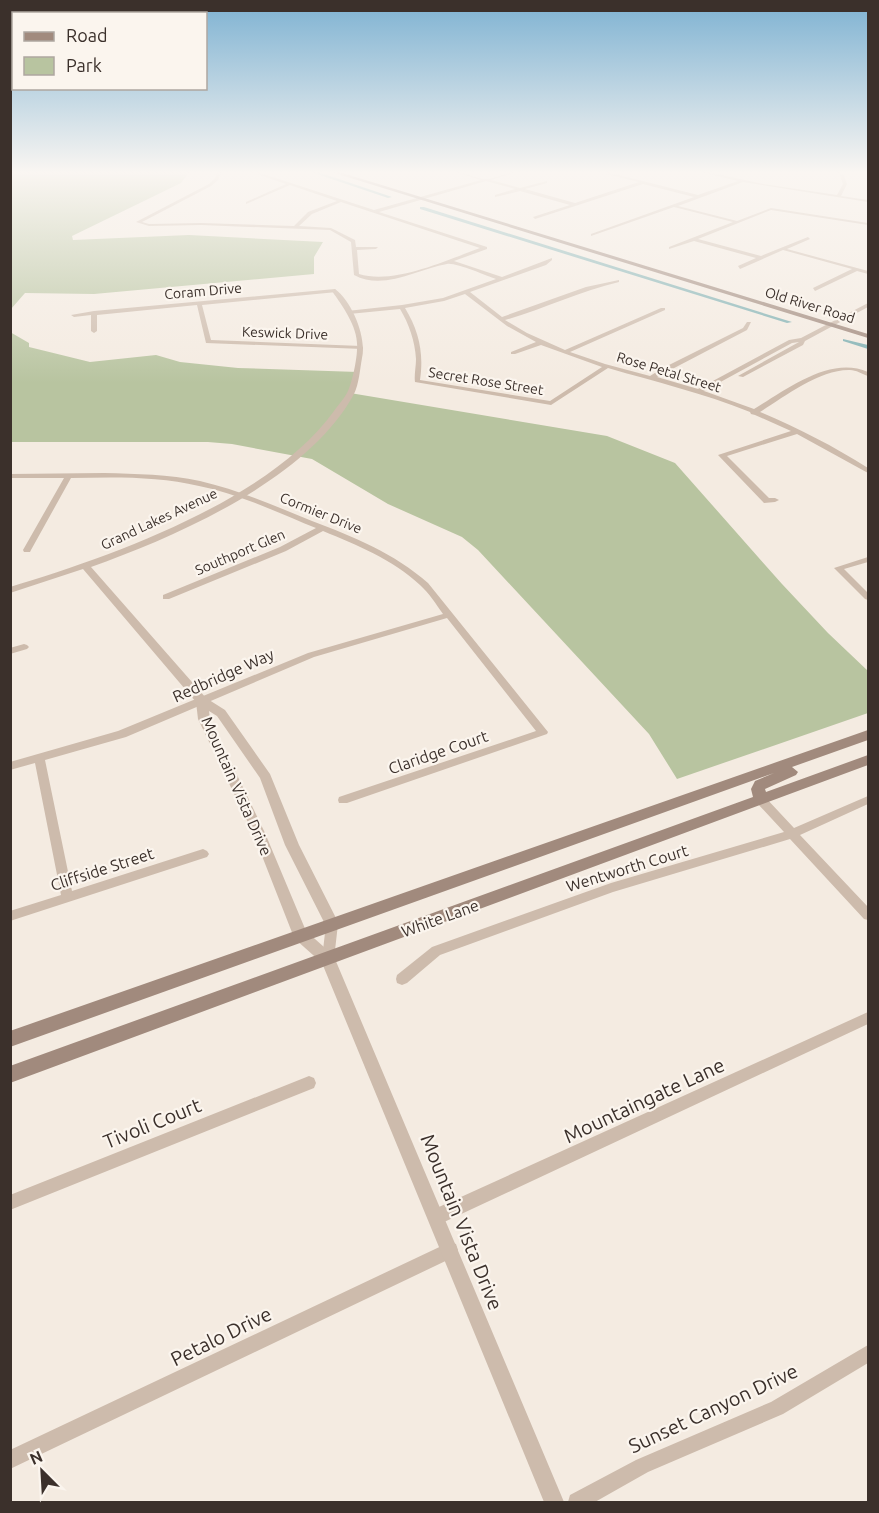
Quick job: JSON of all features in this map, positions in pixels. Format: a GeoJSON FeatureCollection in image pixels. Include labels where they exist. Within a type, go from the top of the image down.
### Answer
{"type":"FeatureCollection","features":[{"type":"Feature","properties":{"kind":"main road","name":"Old River Road"},"geometry":{"type":"LineString","coordinates":[[560,242],[868,336]]}},
{"type":"Feature","properties":{"kind":"main road","name":"Old River Road"},"geometry":{"type":"LineString","coordinates":[[579,242],[868,330]]}},
{"type":"Feature","properties":{"kind":"main road","name":"White Lane"},"geometry":{"type":"LineString","coordinates":[[10,1039],[868,735]]}},
{"type":"Feature","properties":{"kind":"main road"},"geometry":{"type":"LineString","coordinates":[[761,800],[758,789],[760,785],[828,758],[835,747]]}},
{"type":"Feature","properties":{"kind":"main road","name":"White Lane"},"geometry":{"type":"LineString","coordinates":[[10,1075],[868,760]]}},
{"type":"Feature","properties":{"kind":"street"},"geometry":{"type":"LineString","coordinates":[[352,242],[355,249],[357,275],[362,278],[407,274],[485,249],[462,242]]}},
{"type":"Feature","properties":{"kind":"street"},"geometry":{"type":"LineString","coordinates":[[671,248],[687,242]]}},
{"type":"Feature","properties":{"kind":"street"},"geometry":{"type":"LineString","coordinates":[[702,242],[761,258]]}},
{"type":"Feature","properties":{"kind":"street"},"geometry":{"type":"LineString","coordinates":[[740,267],[800,242]]}},
{"type":"Feature","properties":{"kind":"street"},"geometry":{"type":"LineString","coordinates":[[355,249],[376,248]]}},
{"type":"Feature","properties":{"kind":"street"},"geometry":{"type":"LineString","coordinates":[[783,249],[868,272]]}},
{"type":"Feature","properties":{"kind":"street"},"geometry":{"type":"LineString","coordinates":[[349,312],[402,307],[466,292],[544,264],[550,259]]}},
{"type":"Feature","properties":{"kind":"street"},"geometry":{"type":"LineString","coordinates":[[449,261],[502,279]]}},
{"type":"Feature","properties":{"kind":"street"},"geometry":{"type":"LineString","coordinates":[[815,289],[857,269]]}},
{"type":"Feature","properties":{"kind":"street"},"geometry":{"type":"LineString","coordinates":[[501,319],[537,309],[601,283],[617,281]]}},
{"type":"Feature","properties":{"kind":"street","name":"Coram Drive"},"geometry":{"type":"LineString","coordinates":[[74,315],[335,291]]}},
{"type":"Feature","properties":{"kind":"street","name":"Grand Lakes Avenue"},"geometry":{"type":"LineString","coordinates":[[10,590],[86,567],[179,528],[240,495],[296,456],[328,424],[345,402],[360,365],[361,348],[356,327],[335,291]]}},
{"type":"Feature","properties":{"kind":"street","name":"Rose Petal Street"},"geometry":{"type":"LineString","coordinates":[[466,292],[518,331],[542,342],[607,366],[698,391],[753,412],[799,431],[868,471]]}},
{"type":"Feature","properties":{"kind":"street","name":"Keswick Drive"},"geometry":{"type":"LineString","coordinates":[[199,303],[208,342],[361,348]]}},
{"type":"Feature","properties":{"kind":"street"},"geometry":{"type":"LineString","coordinates":[[698,391],[791,341],[802,340],[868,305]]}},
{"type":"Feature","properties":{"kind":"street","name":"Secret Rose Street"},"geometry":{"type":"LineString","coordinates":[[402,307],[414,328],[419,348],[417,381],[551,404],[607,366]]}},
{"type":"Feature","properties":{"kind":"street"},"geometry":{"type":"LineString","coordinates":[[565,352],[663,309]]}},
{"type":"Feature","properties":{"kind":"street"},"geometry":{"type":"LineString","coordinates":[[94,313],[94,331]]}},
{"type":"Feature","properties":{"kind":"street"},"geometry":{"type":"LineString","coordinates":[[651,378],[745,328],[749,323]]}},
{"type":"Feature","properties":{"kind":"street"},"geometry":{"type":"LineString","coordinates":[[706,394],[801,344],[802,340]]}},
{"type":"Feature","properties":{"kind":"street"},"geometry":{"type":"LineString","coordinates":[[513,353],[542,342]]}},
{"type":"Feature","properties":{"kind":"street"},"geometry":{"type":"LineString","coordinates":[[753,412],[817,377],[851,368],[868,374]]}},
{"type":"Feature","properties":{"kind":"street"},"geometry":{"type":"LineString","coordinates":[[775,500],[767,501],[722,455],[799,431]]}},
{"type":"Feature","properties":{"kind":"street","name":"Cormier Drive"},"geometry":{"type":"LineString","coordinates":[[10,477],[163,478],[199,483],[240,495],[368,546],[399,563],[425,585],[543,732]]}},
{"type":"Feature","properties":{"kind":"street"},"geometry":{"type":"LineString","coordinates":[[27,550],[68,477]]}},
{"type":"Feature","properties":{"kind":"street","name":"Southport Glen"},"geometry":{"type":"LineString","coordinates":[[166,597],[283,549],[322,528]]}},
{"type":"Feature","properties":{"kind":"street"},"geometry":{"type":"LineString","coordinates":[[868,559],[838,568],[868,597]]}},
{"type":"Feature","properties":{"kind":"street","name":"Mountain Vista Drive"},"geometry":{"type":"LineString","coordinates":[[86,567],[202,701],[221,713],[266,777],[292,845],[332,924],[328,959]]}},
{"type":"Feature","properties":{"kind":"street","name":"Redbridge Way"},"geometry":{"type":"LineString","coordinates":[[10,766],[122,734],[311,655],[449,615]]}},
{"type":"Feature","properties":{"kind":"street"},"geometry":{"type":"LineString","coordinates":[[10,651],[24,647]]}},
{"type":"Feature","properties":{"kind":"street","name":"Mountain Vista Drive"},"geometry":{"type":"LineString","coordinates":[[202,701],[204,719],[259,833],[300,935],[328,959],[554,1503]]}},
{"type":"Feature","properties":{"kind":"street","name":"Claridge Court"},"geometry":{"type":"LineString","coordinates":[[343,800],[543,732]]}},
{"type":"Feature","properties":{"kind":"street"},"geometry":{"type":"LineString","coordinates":[[39,758],[67,897]]}},
{"type":"Feature","properties":{"kind":"street"},"geometry":{"type":"LineString","coordinates":[[761,800],[868,915]]}},
{"type":"Feature","properties":{"kind":"street","name":"Wentworth Court"},"geometry":{"type":"LineString","coordinates":[[402,979],[436,951],[611,888],[735,853],[793,833],[868,800]]}},
{"type":"Feature","properties":{"kind":"street","name":"Cliffside Street"},"geometry":{"type":"LineString","coordinates":[[10,916],[203,854]]}},
{"type":"Feature","properties":{"kind":"street","name":"Mountaingate Lane"},"geometry":{"type":"LineString","coordinates":[[436,1217],[868,1018]]}},
{"type":"Feature","properties":{"kind":"street","name":"Tivoli Court"},"geometry":{"type":"LineString","coordinates":[[10,1203],[309,1083]]}},
{"type":"Feature","properties":{"kind":"street","name":"Petalo Drive"},"geometry":{"type":"LineString","coordinates":[[10,1460],[450,1250]]}},
{"type":"Feature","properties":{"kind":"street","name":"Sunset Canyon Drive"},"geometry":{"type":"LineString","coordinates":[[577,1503],[642,1466],[777,1408],[868,1354]]}},
{"type":"Feature","properties":{"kind":"green space"},"geometry":{"type":"Polygon","coordinates":[[[11,242],[323,242],[314,257],[314,274],[94,294],[25,293],[11,309],[11,242]]]}},
{"type":"Feature","properties":{"kind":"green space"},"geometry":{"type":"Polygon","coordinates":[[[10,332],[29,343],[29,347],[90,362],[156,355],[180,362],[238,368],[358,372],[350,393],[607,436],[675,463],[782,584],[868,671],[868,713],[677,779],[649,734],[478,550],[462,537],[388,504],[312,459],[232,444],[208,442],[11,442],[10,332]]]}},
{"type":"Feature","properties":{"kind":"waterway"},"geometry":{"type":"LineString","coordinates":[[530,242],[789,322]]}},
{"type":"Feature","properties":{"kind":"waterway"},"geometry":{"type":"LineString","coordinates":[[845,340],[868,347]]}}]}
